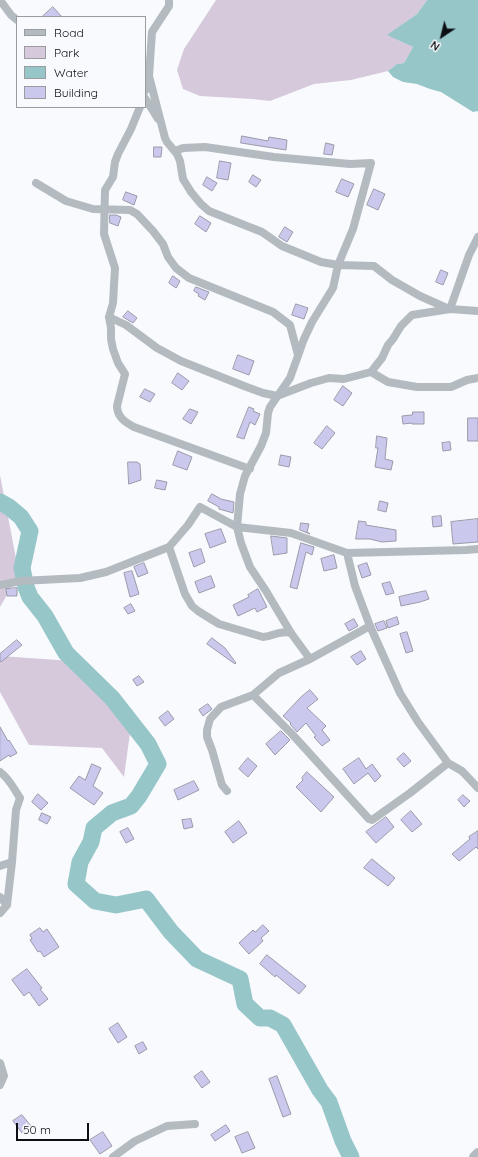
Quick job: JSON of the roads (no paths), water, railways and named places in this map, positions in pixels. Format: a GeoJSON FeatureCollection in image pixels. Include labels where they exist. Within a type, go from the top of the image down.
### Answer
{"type":"FeatureCollection","features":[{"type":"Feature","properties":{"kind":"street"},"geometry":{"type":"LineString","coordinates":[[0,0],[16,19]]}},
{"type":"Feature","properties":{"kind":"street"},"geometry":{"type":"LineString","coordinates":[[146,87],[149,76],[152,32],[169,6],[169,0]]}},
{"type":"Feature","properties":{"kind":"street"},"geometry":{"type":"LineString","coordinates":[[149,76],[167,142],[180,161],[183,179],[190,192],[209,211],[262,232],[282,246],[321,262],[338,265],[374,266],[392,280],[420,296],[450,309]]}},
{"type":"Feature","properties":{"kind":"street"},"geometry":{"type":"LineString","coordinates":[[146,100],[161,123]]}},
{"type":"Feature","properties":{"kind":"street"},"geometry":{"type":"LineString","coordinates":[[140,108],[118,154],[113,176],[105,190],[104,234],[115,268],[113,303],[109,318],[111,339],[118,363],[125,374],[117,411],[120,417],[134,427],[250,469]]}},
{"type":"Feature","properties":{"kind":"street"},"geometry":{"type":"LineString","coordinates":[[175,152],[183,148],[205,147],[350,164],[371,163],[353,229],[338,265],[333,288],[312,322],[304,339],[290,378],[270,407],[266,433],[243,483],[240,494],[237,527],[250,567],[310,659]]}},
{"type":"Feature","properties":{"kind":"street"},"geometry":{"type":"LineString","coordinates":[[36,183],[66,201],[93,209],[130,210],[137,214],[163,244],[168,257],[176,268],[189,278],[272,312],[290,325],[298,355]]}},
{"type":"Feature","properties":{"kind":"street"},"geometry":{"type":"LineString","coordinates":[[450,309],[468,255],[478,237]]}},
{"type":"Feature","properties":{"kind":"street"},"geometry":{"type":"LineString","coordinates":[[109,318],[126,325],[157,348],[181,361],[263,393],[277,396],[317,381],[329,378],[344,379],[370,372],[382,358],[388,345],[401,326],[412,315],[450,309],[478,311]]}},
{"type":"Feature","properties":{"kind":"street"},"geometry":{"type":"LineString","coordinates":[[370,372],[388,382],[417,387],[451,387],[467,380],[478,378]]}},
{"type":"Feature","properties":{"kind":"street"},"geometry":{"type":"LineString","coordinates":[[0,585],[25,581],[80,578],[106,572],[169,547],[188,525],[200,507],[237,527],[291,533],[347,553],[478,549]]}},
{"type":"Feature","properties":{"kind":"street"},"geometry":{"type":"LineString","coordinates":[[169,547],[184,594],[192,606],[198,611],[219,624],[263,637],[285,632],[292,633]]}},
{"type":"Feature","properties":{"kind":"street"},"geometry":{"type":"LineString","coordinates":[[347,553],[355,586],[370,626],[400,694],[418,722],[448,763],[462,771],[478,788]]}},
{"type":"Feature","properties":{"kind":"street"},"geometry":{"type":"LineString","coordinates":[[227,791],[222,784],[207,730],[210,720],[221,707],[253,695],[280,673],[310,659],[370,626]]}},
{"type":"Feature","properties":{"kind":"street"},"geometry":{"type":"LineString","coordinates":[[253,695],[292,734],[369,819],[372,820],[448,763]]}},
{"type":"Feature","properties":{"kind":"street"},"geometry":{"type":"LineString","coordinates":[[0,772],[6,776],[20,798],[16,810],[7,904],[0,913]]}},
{"type":"Feature","properties":{"kind":"street"},"geometry":{"type":"LineString","coordinates":[[0,866],[12,862]]}},
{"type":"Feature","properties":{"kind":"street"},"geometry":{"type":"LineString","coordinates":[[0,896],[7,904]]}},
{"type":"Feature","properties":{"kind":"street"},"geometry":{"type":"LineString","coordinates":[[0,1063],[4,1076],[0,1085]]}},
{"type":"Feature","properties":{"kind":"street"},"geometry":{"type":"LineString","coordinates":[[113,1157],[135,1141],[167,1126],[195,1124]]}},
{"type":"Feature","properties":{"kind":"street"},"geometry":{"type":"LineString","coordinates":[[474,1157],[478,1153]]}},
{"type":"Feature","properties":{"kind":"water"},"geometry":{"type":"Polygon","coordinates":[[[427,0],[478,0],[478,111],[473,112],[441,92],[417,84],[403,82],[393,77],[388,71],[397,64],[404,63],[413,47],[387,35],[417,14],[427,0]]]}},
{"type":"Feature","properties":{"kind":"waterway"},"geometry":{"type":"LineString","coordinates":[[0,502],[21,517],[30,531],[22,568],[30,597],[45,616],[66,653],[112,698],[148,744],[158,764],[139,796],[131,806],[112,813],[94,828],[91,842],[80,862],[76,884],[95,901],[116,905],[146,899],[171,932],[197,959],[240,979],[245,1004],[260,1018],[270,1018],[283,1025],[320,1090],[329,1102],[343,1141],[351,1157]]}}]}
